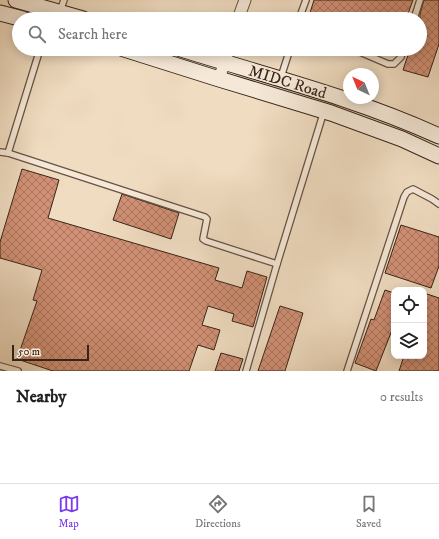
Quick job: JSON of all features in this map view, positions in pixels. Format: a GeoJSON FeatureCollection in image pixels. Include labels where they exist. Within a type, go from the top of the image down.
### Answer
{"type":"FeatureCollection","features":[{"type":"Feature","properties":{"kind":"main road"},"geometry":{"type":"LineString","coordinates":[[16,0],[62,6],[72,12]]}},
{"type":"Feature","properties":{"kind":"main road"},"geometry":{"type":"LineString","coordinates":[[0,13],[12,16]]}},
{"type":"Feature","properties":{"kind":"main road","name":"MIDC Road"},"geometry":{"type":"LineString","coordinates":[[146,56],[324,110],[402,139],[439,156]]}},
{"type":"Feature","properties":{"kind":"main road","name":"MIDC Road"},"geometry":{"type":"LineString","coordinates":[[227,56],[281,79],[409,122],[439,136]]}},
{"type":"Feature","properties":{"kind":"street"},"geometry":{"type":"LineString","coordinates":[[241,12],[245,0]]}},
{"type":"Feature","properties":{"kind":"street"},"geometry":{"type":"LineString","coordinates":[[219,79],[227,56]]}},
{"type":"Feature","properties":{"kind":"lane"},"geometry":{"type":"LineString","coordinates":[[302,12],[306,0]]}},
{"type":"Feature","properties":{"kind":"lane"},"geometry":{"type":"LineString","coordinates":[[416,12],[420,0]]}},
{"type":"Feature","properties":{"kind":"lane"},"geometry":{"type":"LineString","coordinates":[[8,153],[38,56]]}},
{"type":"Feature","properties":{"kind":"lane"},"geometry":{"type":"LineString","coordinates":[[281,79],[288,56]]}},
{"type":"Feature","properties":{"kind":"lane"},"geometry":{"type":"LineString","coordinates":[[369,56],[388,64],[394,64],[401,56]]}},
{"type":"Feature","properties":{"kind":"lane"},"geometry":{"type":"LineString","coordinates":[[246,371],[324,110]]}},
{"type":"Feature","properties":{"kind":"lane"},"geometry":{"type":"LineString","coordinates":[[0,152],[8,153],[205,217],[207,219],[203,239],[206,241],[277,264]]}},
{"type":"Feature","properties":{"kind":"lane"},"geometry":{"type":"LineString","coordinates":[[347,371],[404,197],[407,192],[413,189],[439,204]]}},
{"type":"Feature","properties":{"kind":"lane"},"geometry":{"type":"LineString","coordinates":[[0,366],[18,371]]}},
{"type":"Feature","properties":{"kind":"building"},"geometry":{"type":"Polygon","coordinates":[[[314,0],[413,0],[409,12],[310,12],[314,0]]]}},
{"type":"Feature","properties":{"kind":"building"},"geometry":{"type":"Polygon","coordinates":[[[424,0],[439,0],[439,44],[428,77],[403,70],[408,56],[427,56],[427,12],[421,12],[424,0]]]}},
{"type":"Feature","properties":{"kind":"building"},"geometry":{"type":"Polygon","coordinates":[[[22,169],[59,180],[48,218],[219,268],[215,280],[242,288],[247,271],[267,277],[253,327],[232,321],[234,314],[208,306],[202,325],[220,330],[214,350],[198,345],[189,371],[53,371],[17,359],[37,301],[33,300],[42,270],[0,258],[0,242],[22,169]]]}},
{"type":"Feature","properties":{"kind":"building"},"geometry":{"type":"Polygon","coordinates":[[[122,194],[179,213],[171,239],[113,220],[122,194]]]}},
{"type":"Feature","properties":{"kind":"building"},"geometry":{"type":"Polygon","coordinates":[[[401,225],[439,237],[439,266],[431,288],[385,273],[401,225]]]}},
{"type":"Feature","properties":{"kind":"building"},"geometry":{"type":"Polygon","coordinates":[[[385,290],[391,292],[391,333],[376,371],[355,363],[371,319],[374,320],[385,290]]]}},
{"type":"Feature","properties":{"kind":"building"},"geometry":{"type":"Polygon","coordinates":[[[427,294],[439,298],[439,371],[399,371],[403,359],[427,359],[427,294]]]}},
{"type":"Feature","properties":{"kind":"building"},"geometry":{"type":"Polygon","coordinates":[[[280,306],[303,313],[285,371],[258,371],[280,306]]]}},
{"type":"Feature","properties":{"kind":"building"},"geometry":{"type":"Polygon","coordinates":[[[221,353],[243,359],[239,371],[215,371],[221,353]]]}}]}
